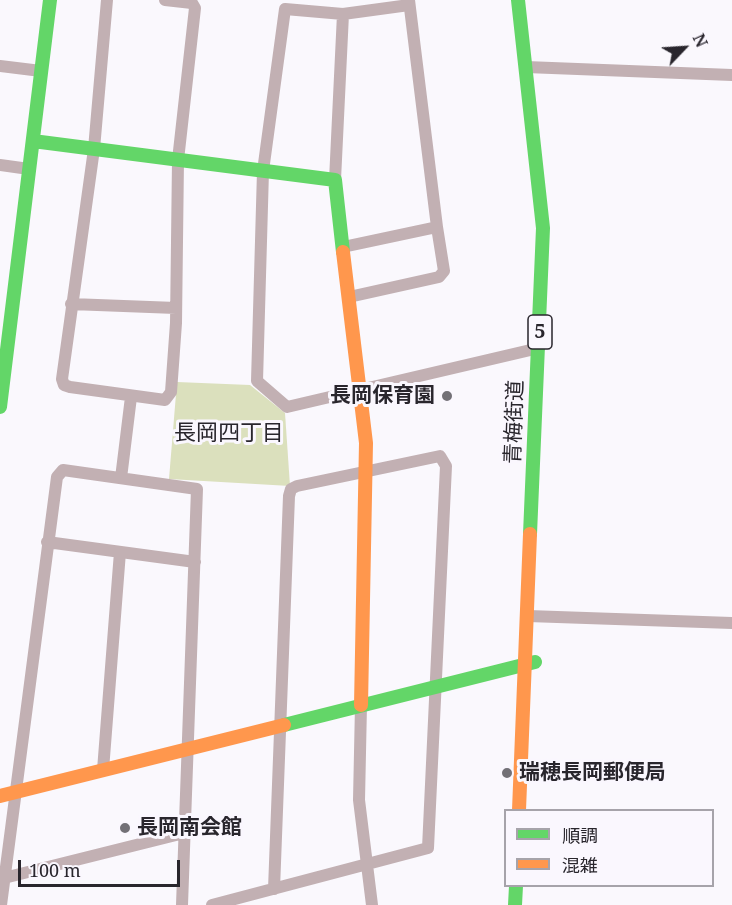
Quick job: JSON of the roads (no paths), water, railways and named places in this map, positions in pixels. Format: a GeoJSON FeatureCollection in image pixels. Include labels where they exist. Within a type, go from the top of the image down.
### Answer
{"type":"FeatureCollection","features":[{"type":"Feature","properties":{"kind":"street"},"geometry":{"type":"LineString","coordinates":[[0,407],[50,0]]}},
{"type":"Feature","properties":{"kind":"street"},"geometry":{"type":"LineString","coordinates":[[107,0],[94,149],[62,380],[64,385],[131,397],[165,400],[171,392],[176,308],[178,160],[195,8],[192,3],[165,0]]}},
{"type":"Feature","properties":{"kind":"street","name":"青梅街道"},"geometry":{"type":"LineString","coordinates":[[518,0],[547,153],[550,304],[533,617],[519,809]]}},
{"type":"Feature","properties":{"kind":"street","name":"青梅街道"},"geometry":{"type":"LineString","coordinates":[[529,0],[543,228],[533,617]]}},
{"type":"Feature","properties":{"kind":"street"},"geometry":{"type":"LineString","coordinates":[[349,297],[439,277],[444,271],[409,2],[343,14],[285,9],[263,171],[257,381],[288,407],[539,348]]}},
{"type":"Feature","properties":{"kind":"street"},"geometry":{"type":"LineString","coordinates":[[343,14],[335,180],[366,471],[359,800],[372,905]]}},
{"type":"Feature","properties":{"kind":"street"},"geometry":{"type":"LineString","coordinates":[[0,66],[41,71]]}},
{"type":"Feature","properties":{"kind":"street"},"geometry":{"type":"LineString","coordinates":[[532,67],[732,75]]}},
{"type":"Feature","properties":{"kind":"street"},"geometry":{"type":"LineString","coordinates":[[33,141],[335,180]]}},
{"type":"Feature","properties":{"kind":"street"},"geometry":{"type":"LineString","coordinates":[[0,165],[29,169]]}},
{"type":"Feature","properties":{"kind":"street"},"geometry":{"type":"LineString","coordinates":[[343,247],[437,227]]}},
{"type":"Feature","properties":{"kind":"street"},"geometry":{"type":"LineString","coordinates":[[71,304],[176,308]]}},
{"type":"Feature","properties":{"kind":"street"},"geometry":{"type":"LineString","coordinates":[[121,478],[131,397]]}},
{"type":"Feature","properties":{"kind":"street"},"geometry":{"type":"LineString","coordinates":[[212,905],[366,866],[423,850],[430,843],[446,466],[444,459],[435,455],[291,489],[274,889]]}},
{"type":"Feature","properties":{"kind":"street"},"geometry":{"type":"LineString","coordinates":[[1,905],[48,542],[59,472],[63,471],[197,489],[182,905]]}},
{"type":"Feature","properties":{"kind":"street"},"geometry":{"type":"LineString","coordinates":[[48,542],[195,562]]}},
{"type":"Feature","properties":{"kind":"street"},"geometry":{"type":"LineString","coordinates":[[103,770],[120,552]]}},
{"type":"Feature","properties":{"kind":"street"},"geometry":{"type":"LineString","coordinates":[[533,617],[732,623]]}},
{"type":"Feature","properties":{"kind":"street"},"geometry":{"type":"LineString","coordinates":[[0,796],[530,663]]}},
{"type":"Feature","properties":{"kind":"street","name":"青梅街道"},"geometry":{"type":"LineString","coordinates":[[530,663],[531,809]]}},
{"type":"Feature","properties":{"kind":"street"},"geometry":{"type":"LineString","coordinates":[[4,878],[184,833]]}},
{"type":"Feature","properties":{"kind":"street"},"geometry":{"type":"LineString","coordinates":[[515,905],[516,887]]}},
{"type":"Feature","properties":{"kind":"street"},"geometry":{"type":"LineString","coordinates":[[528,905],[529,887]]}},
{"type":"Feature","properties":{"kind":"place","name":"長岡保育園"},"geometry":{"type":"Point","coordinates":[447,396]}},
{"type":"Feature","properties":{"kind":"place","name":"瑞穂長岡郵便局"},"geometry":{"type":"Point","coordinates":[507,773]}},
{"type":"Feature","properties":{"kind":"place","name":"長岡南会館"},"geometry":{"type":"Point","coordinates":[125,828]}},
{"type":"Feature","properties":{"kind":"district","name":"長岡四丁目"},"geometry":{"type":"Point","coordinates":[229,434]}}]}
